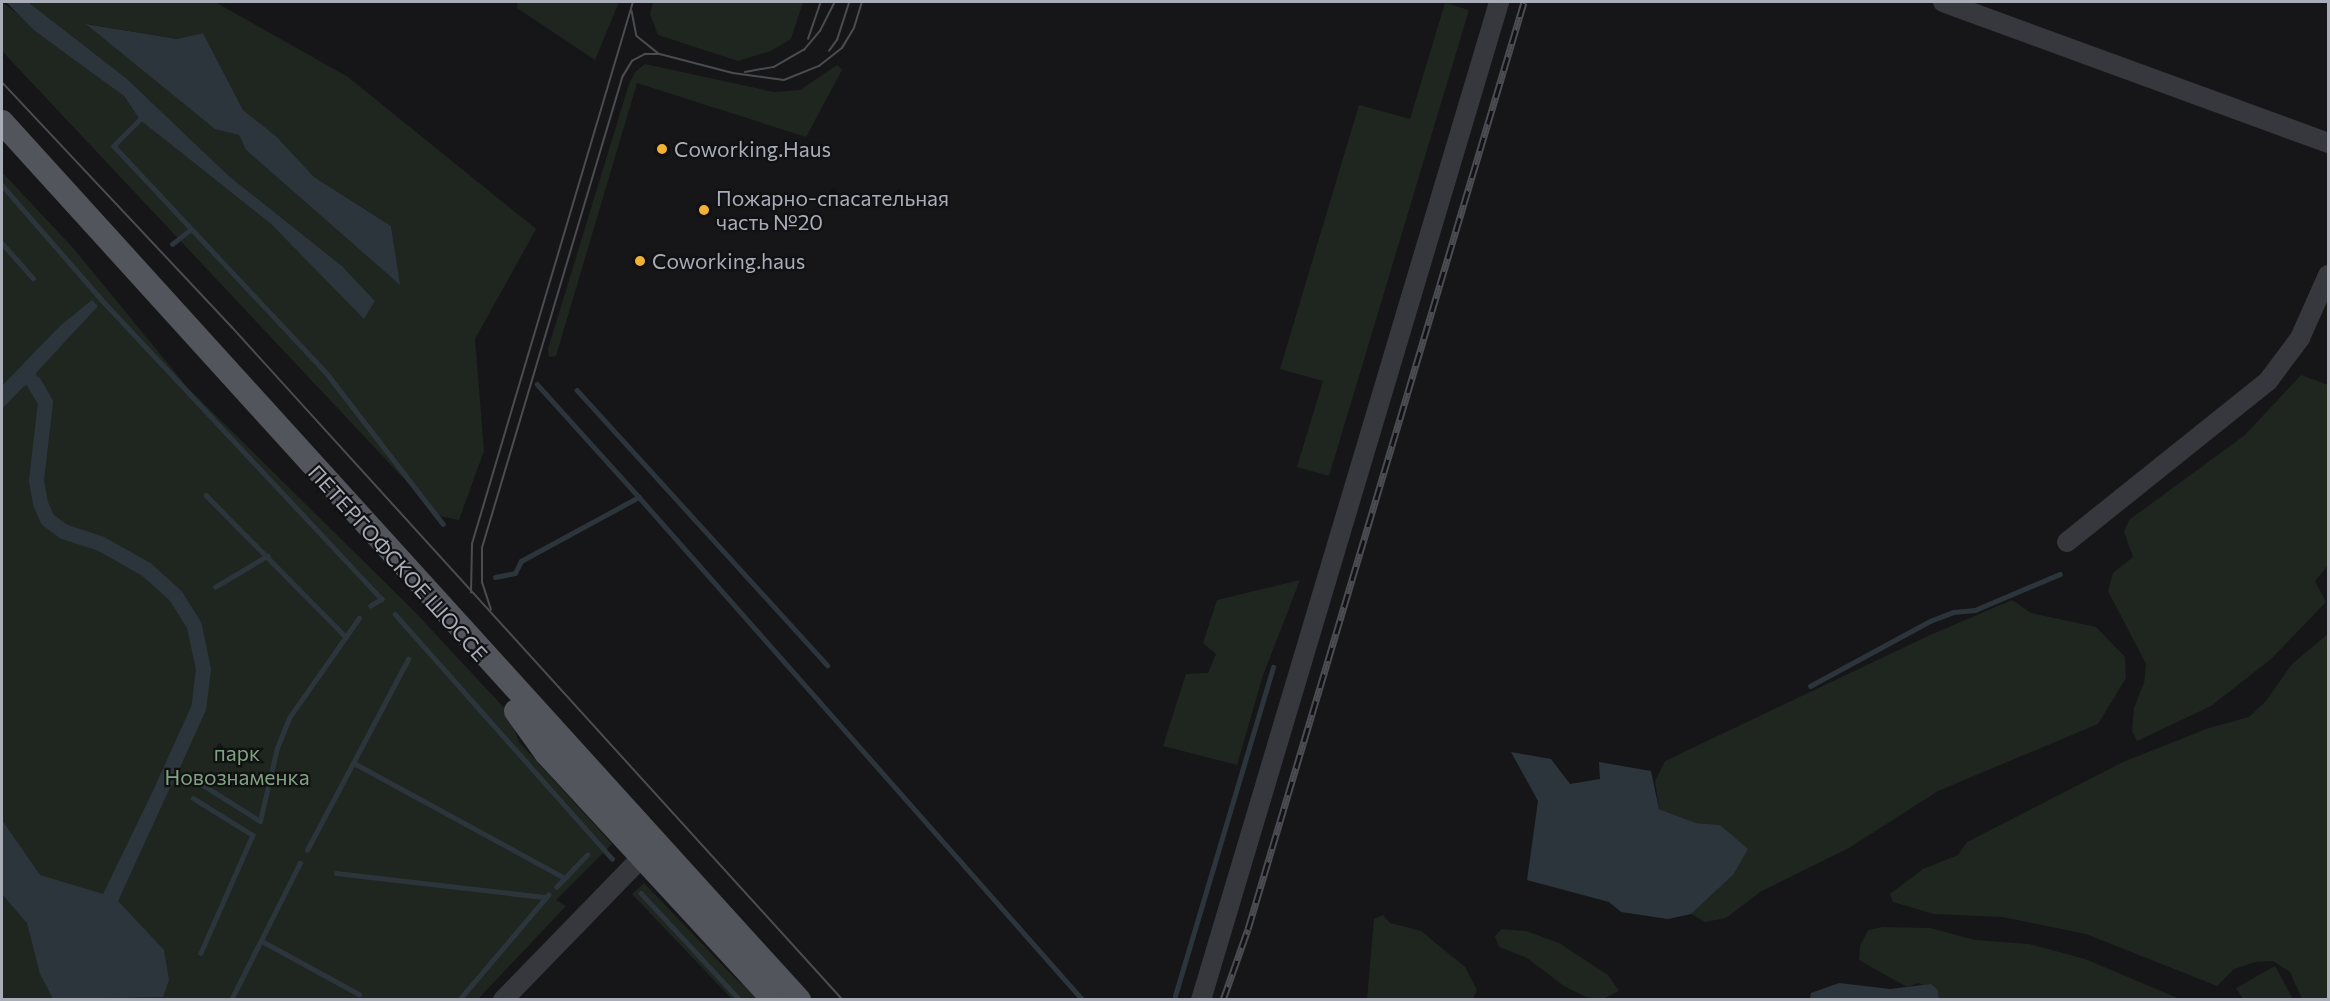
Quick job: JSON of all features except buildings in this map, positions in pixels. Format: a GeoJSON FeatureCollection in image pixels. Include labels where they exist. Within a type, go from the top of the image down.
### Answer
{"type":"FeatureCollection","features":[{"type":"Feature","properties":{"kind":"main road","name":"ПЕТЕРГОФСКОЕ ШОССЕ"},"geometry":{"type":"LineString","coordinates":[[2,122],[647,851],[774,999]]}},
{"type":"Feature","properties":{"kind":"main road","name":"ПЕТЕРГОФСКОЕ ШОССЕ"},"geometry":{"type":"LineString","coordinates":[[2,146],[517,712],[546,753],[799,999]]}},
{"type":"Feature","properties":{"kind":"street"},"geometry":{"type":"LineString","coordinates":[[1201,999],[1499,2]]}},
{"type":"Feature","properties":{"kind":"street"},"geometry":{"type":"LineString","coordinates":[[1943,2],[2328,143]]}},
{"type":"Feature","properties":{"kind":"street"},"geometry":{"type":"LineString","coordinates":[[2067,542],[2268,381],[2300,338],[2328,275]]}},
{"type":"Feature","properties":{"kind":"street"},"geometry":{"type":"LineString","coordinates":[[503,999],[647,851]]}},
{"type":"Feature","properties":{"kind":"green space"},"geometry":{"type":"Polygon","coordinates":[[[2,2],[124,96],[140,120],[271,224],[364,318],[375,301],[342,266],[230,177],[126,78],[28,2],[215,2],[348,77],[536,229],[475,339],[484,451],[459,520],[439,516],[2,51],[2,2]],[[88,24],[215,128],[239,135],[246,150],[399,284],[391,226],[314,177],[276,136],[243,110],[203,33],[177,39],[88,24]]]}},
{"type":"Feature","properties":{"kind":"green space"},"geometry":{"type":"Polygon","coordinates":[[[518,2],[619,2],[595,60],[517,8],[518,2]]]}},
{"type":"Feature","properties":{"kind":"green space"},"geometry":{"type":"Polygon","coordinates":[[[653,2],[803,2],[791,39],[771,51],[738,61],[658,35],[650,14],[653,2]]]}},
{"type":"Feature","properties":{"kind":"green space"},"geometry":{"type":"Polygon","coordinates":[[[1445,3],[1469,10],[1329,476],[1297,467],[1323,381],[1280,369],[1359,105],[1410,119],[1445,3]]]}},
{"type":"Feature","properties":{"kind":"green space"},"geometry":{"type":"Polygon","coordinates":[[[645,64],[774,92],[800,90],[837,65],[842,70],[806,137],[637,83],[556,356],[549,357],[548,349],[629,84],[635,72],[645,64]]]}},
{"type":"Feature","properties":{"kind":"green space","name":"парк Новознаменка"},"geometry":{"type":"Polygon","coordinates":[[[2,172],[74,249],[188,388],[415,612],[507,711],[519,742],[612,844],[556,900],[566,906],[478,999],[2,999],[2,172]]]}},
{"type":"Feature","properties":{"kind":"green space"},"geometry":{"type":"Polygon","coordinates":[[[2301,375],[2328,385],[2328,565],[2315,581],[2326,602],[2271,659],[2211,706],[2137,741],[2132,731],[2134,708],[2144,683],[2146,664],[2108,591],[2113,573],[2133,557],[2124,532],[2129,520],[2245,435],[2301,375]]]}},
{"type":"Feature","properties":{"kind":"green space"},"geometry":{"type":"Polygon","coordinates":[[[1300,580],[1263,675],[1237,765],[1163,746],[1186,674],[1208,673],[1216,654],[1203,643],[1217,600],[1300,580]]]}},
{"type":"Feature","properties":{"kind":"green space"},"geometry":{"type":"Polygon","coordinates":[[[2012,600],[2031,613],[2096,627],[2125,657],[2126,678],[2098,724],[1938,791],[1849,848],[1760,892],[1726,918],[1705,922],[1691,914],[1733,875],[1720,825],[1696,823],[1659,809],[1655,781],[1665,761],[1928,636],[2012,600]]]}},
{"type":"Feature","properties":{"kind":"green space"},"geometry":{"type":"Polygon","coordinates":[[[2328,634],[2328,999],[2302,999],[2290,972],[2273,961],[2255,962],[2234,969],[2217,986],[2086,934],[2002,917],[1934,914],[1893,902],[1890,894],[1923,869],[1958,855],[1967,842],[2123,762],[2209,728],[2249,717],[2266,701],[2292,664],[2328,634]]]}},
{"type":"Feature","properties":{"kind":"green space"},"geometry":{"type":"Polygon","coordinates":[[[644,883],[758,999],[732,999],[632,894],[644,883]]]}},
{"type":"Feature","properties":{"kind":"green space"},"geometry":{"type":"Polygon","coordinates":[[[1383,915],[1390,923],[1421,931],[1465,967],[1477,990],[1473,999],[1367,999],[1374,919],[1383,915]]]}},
{"type":"Feature","properties":{"kind":"green space"},"geometry":{"type":"Polygon","coordinates":[[[1883,927],[1930,928],[1975,940],[2029,944],[2085,959],[2180,999],[1939,999],[1938,990],[1918,983],[1907,987],[1859,960],[1860,946],[1868,930],[1883,927]]]}},
{"type":"Feature","properties":{"kind":"green space"},"geometry":{"type":"Polygon","coordinates":[[[1502,929],[1526,931],[1559,943],[1608,975],[1619,991],[1603,999],[1586,997],[1564,986],[1527,958],[1499,947],[1495,936],[1502,929]]]}},
{"type":"Feature","properties":{"kind":"green space"},"geometry":{"type":"Polygon","coordinates":[[[2275,966],[2293,999],[2243,999],[2236,988],[2275,966]]]}},
{"type":"Feature","properties":{"kind":"shaded area"},"geometry":{"type":"Polygon","coordinates":[[[6,2],[28,2],[126,78],[230,177],[342,266],[375,301],[364,319],[271,224],[140,120],[124,96],[35,31],[6,2]]]}},
{"type":"Feature","properties":{"kind":"shaded area"},"geometry":{"type":"Polygon","coordinates":[[[86,24],[177,39],[203,33],[243,110],[276,136],[314,177],[391,226],[400,285],[246,150],[239,135],[215,129],[86,24]]]}},
{"type":"Feature","properties":{"kind":"shaded area"},"geometry":{"type":"Polygon","coordinates":[[[92,300],[98,306],[36,373],[44,399],[29,385],[24,386],[2,409],[2,386],[60,326],[92,300]]]}},
{"type":"Feature","properties":{"kind":"shaded area"},"geometry":{"type":"Polygon","coordinates":[[[1511,752],[1551,759],[1570,784],[1600,779],[1599,762],[1651,771],[1659,809],[1696,823],[1720,825],[1748,849],[1733,875],[1691,914],[1668,919],[1621,912],[1609,902],[1527,880],[1538,801],[1511,752]]]}},
{"type":"Feature","properties":{"kind":"shaded area"},"geometry":{"type":"Polygon","coordinates":[[[167,762],[179,768],[118,901],[164,950],[169,980],[163,997],[53,999],[40,974],[27,923],[2,894],[2,820],[40,875],[103,894],[167,762]]]}},
{"type":"Feature","properties":{"kind":"shaded area"},"geometry":{"type":"Polygon","coordinates":[[[1839,983],[1890,989],[1931,984],[1938,990],[1939,999],[1810,999],[1811,993],[1839,983]]]}},
{"type":"Feature","properties":{"kind":"waterway"},"geometry":{"type":"LineString","coordinates":[[140,120],[114,146],[328,375],[443,524]]}},
{"type":"Feature","properties":{"kind":"waterway"},"geometry":{"type":"LineString","coordinates":[[2,185],[101,299],[382,599],[371,606]]}},
{"type":"Feature","properties":{"kind":"waterway"},"geometry":{"type":"LineString","coordinates":[[172,244],[191,229]]}},
{"type":"Feature","properties":{"kind":"waterway"},"geometry":{"type":"LineString","coordinates":[[2,243],[33,278]]}},
{"type":"Feature","properties":{"kind":"waterway"},"geometry":{"type":"LineString","coordinates":[[34,383],[45,402],[36,480],[40,503],[47,519],[63,531],[100,543],[146,569],[175,595],[194,626],[203,669],[198,708],[164,783]]}},
{"type":"Feature","properties":{"kind":"waterway"},"geometry":{"type":"LineString","coordinates":[[537,384],[639,497]]}},
{"type":"Feature","properties":{"kind":"waterway"},"geometry":{"type":"LineString","coordinates":[[577,390],[827,665]]}},
{"type":"Feature","properties":{"kind":"waterway"},"geometry":{"type":"LineString","coordinates":[[206,495],[345,636]]}},
{"type":"Feature","properties":{"kind":"waterway"},"geometry":{"type":"LineString","coordinates":[[495,577],[515,573],[521,561],[639,497],[1083,1000]]}},
{"type":"Feature","properties":{"kind":"waterway"},"geometry":{"type":"LineString","coordinates":[[215,587],[267,556]]}},
{"type":"Feature","properties":{"kind":"waterway"},"geometry":{"type":"LineString","coordinates":[[1810,686],[1930,621],[1953,612],[1975,610],[2060,574]]}},
{"type":"Feature","properties":{"kind":"waterway"},"geometry":{"type":"LineString","coordinates":[[395,614],[612,858]]}},
{"type":"Feature","properties":{"kind":"waterway"},"geometry":{"type":"LineString","coordinates":[[195,780],[260,821],[277,748],[289,718],[359,618]]}},
{"type":"Feature","properties":{"kind":"waterway"},"geometry":{"type":"LineString","coordinates":[[307,850],[408,659]]}},
{"type":"Feature","properties":{"kind":"waterway"},"geometry":{"type":"LineString","coordinates":[[1175,996],[1273,667]]}},
{"type":"Feature","properties":{"kind":"waterway"},"geometry":{"type":"LineString","coordinates":[[354,763],[565,878]]}},
{"type":"Feature","properties":{"kind":"waterway"},"geometry":{"type":"LineString","coordinates":[[193,798],[253,835],[201,953]]}},
{"type":"Feature","properties":{"kind":"waterway"},"geometry":{"type":"LineString","coordinates":[[556,887],[587,855]]}},
{"type":"Feature","properties":{"kind":"waterway"},"geometry":{"type":"LineString","coordinates":[[231,1000],[300,863]]}},
{"type":"Feature","properties":{"kind":"waterway"},"geometry":{"type":"LineString","coordinates":[[336,873],[544,897]]}},
{"type":"Feature","properties":{"kind":"waterway"},"geometry":{"type":"LineString","coordinates":[[641,893],[740,1000]]}},
{"type":"Feature","properties":{"kind":"waterway"},"geometry":{"type":"LineString","coordinates":[[459,1000],[548,895]]}},
{"type":"Feature","properties":{"kind":"waterway"},"geometry":{"type":"LineString","coordinates":[[262,941],[359,994]]}},
{"type":"Feature","properties":{"kind":"tram line"},"geometry":{"type":"LineString","coordinates":[[471,593],[472,544],[633,2]]}},
{"type":"Feature","properties":{"kind":"tram line"},"geometry":{"type":"LineString","coordinates":[[808,39],[821,2]]}},
{"type":"Feature","properties":{"kind":"tram line"},"geometry":{"type":"LineString","coordinates":[[745,72],[774,67],[804,50],[820,31],[835,2]]}},
{"type":"Feature","properties":{"kind":"tram line"},"geometry":{"type":"LineString","coordinates":[[829,51],[837,40],[849,2]]}},
{"type":"Feature","properties":{"kind":"tram line"},"geometry":{"type":"LineString","coordinates":[[491,610],[482,583],[482,548],[623,76],[632,61],[645,54],[660,54],[733,73],[784,80],[819,66],[842,48],[854,28],[862,2]]}},
{"type":"Feature","properties":{"kind":"tram line"},"geometry":{"type":"LineString","coordinates":[[632,11],[637,36],[659,54]]}},
{"type":"Feature","properties":{"kind":"tram line"},"geometry":{"type":"LineString","coordinates":[[2,82],[232,327],[843,1000]]}},
{"type":"Feature","properties":{"kind":"railway"},"geometry":{"type":"LineString","coordinates":[[1223,1000],[1248,929],[1524,2]]}},
{"type":"Feature","properties":{"kind":"place","name":"Coworking.Haus"},"geometry":{"type":"Point","coordinates":[662,149]}},
{"type":"Feature","properties":{"kind":"place","name":"Пожарно-спасательная часть №20"},"geometry":{"type":"Point","coordinates":[704,210]}},
{"type":"Feature","properties":{"kind":"place","name":"Coworking.haus"},"geometry":{"type":"Point","coordinates":[640,261]}}]}
